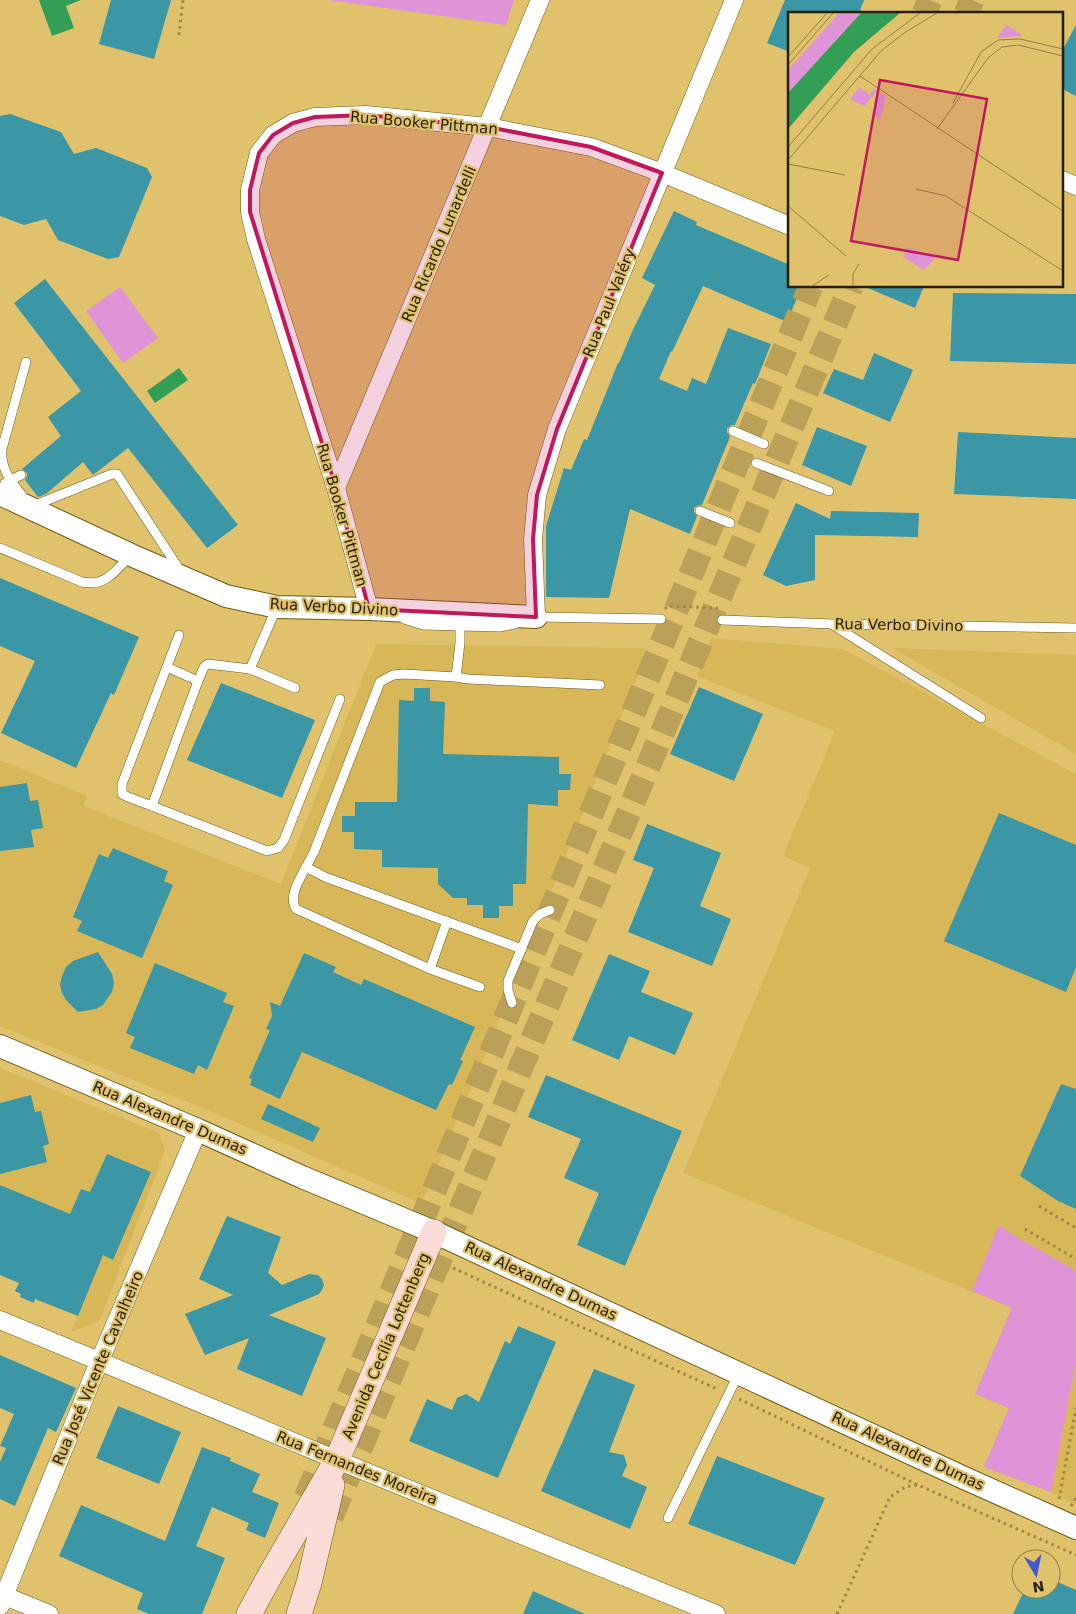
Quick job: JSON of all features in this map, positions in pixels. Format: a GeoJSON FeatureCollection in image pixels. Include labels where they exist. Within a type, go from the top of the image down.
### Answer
{"type":"FeatureCollection","features":[{"type":"Feature","properties":{"kind":"main road","name":"Avenida Cecília Lottenberg"},"geometry":{"type":"LineString","coordinates":[[249,1614],[337,1460],[434,1232]]}},
{"type":"Feature","properties":{"kind":"main road","name":"Avenida Cecília Lottenberg"},"geometry":{"type":"LineString","coordinates":[[299,1614],[309,1583],[337,1460]]}},
{"type":"Feature","properties":{"kind":"street","name":"Rua Ricardo Lunardelli"},"geometry":{"type":"LineString","coordinates":[[336,488],[540,0]]}},
{"type":"Feature","properties":{"kind":"street","name":"Rua Paul Valéry"},"geometry":{"type":"LineString","coordinates":[[536,616],[533,539],[537,495],[557,429],[734,0]]}},
{"type":"Feature","properties":{"kind":"street","name":"Rua Booker Pittman"},"geometry":{"type":"LineString","coordinates":[[377,610],[256,239],[250,212],[250,190],[259,153],[273,135],[293,123],[315,116],[366,115],[488,127],[591,147],[662,173],[788,225]]}},
{"type":"Feature","properties":{"kind":"street"},"geometry":{"type":"LineString","coordinates":[[1064,181],[1076,186]]}},
{"type":"Feature","properties":{"kind":"street","name":"Rua Verbo Divino"},"geometry":{"type":"LineString","coordinates":[[4,492],[30,507],[132,555],[226,596],[277,607],[536,616]]}},
{"type":"Feature","properties":{"kind":"street","name":"Rua Alexandre Dumas"},"geometry":{"type":"LineString","coordinates":[[0,1046],[434,1232],[1076,1528]]}},
{"type":"Feature","properties":{"kind":"street","name":"Rua José Vicente Cavalheiro"},"geometry":{"type":"LineString","coordinates":[[1,1599],[198,1130]]}},
{"type":"Feature","properties":{"kind":"street","name":"Rua Fernandes Moreira"},"geometry":{"type":"LineString","coordinates":[[0,1320],[697,1610],[716,1614]]}},
{"type":"Feature","properties":{"kind":"street"},"geometry":{"type":"LineString","coordinates":[[1,1599],[49,1614]]}},
{"type":"Feature","properties":{"kind":"lane"},"geometry":{"type":"LineString","coordinates":[[4,492],[2,449],[26,362]]}},
{"type":"Feature","properties":{"kind":"lane"},"geometry":{"type":"LineString","coordinates":[[733,431],[764,444]]}},
{"type":"Feature","properties":{"kind":"lane"},"geometry":{"type":"LineString","coordinates":[[756,463],[829,491]]}},
{"type":"Feature","properties":{"kind":"lane"},"geometry":{"type":"LineString","coordinates":[[30,507],[112,474],[117,474],[185,578]]}},
{"type":"Feature","properties":{"kind":"lane"},"geometry":{"type":"LineString","coordinates":[[4,492],[21,475]]}},
{"type":"Feature","properties":{"kind":"lane"},"geometry":{"type":"LineString","coordinates":[[700,511],[730,523]]}},
{"type":"Feature","properties":{"kind":"lane"},"geometry":{"type":"LineString","coordinates":[[0,548],[82,582],[89,583],[106,580],[132,555]]}},
{"type":"Feature","properties":{"kind":"lane"},"geometry":{"type":"LineString","coordinates":[[250,669],[277,607]]}},
{"type":"Feature","properties":{"kind":"lane"},"geometry":{"type":"LineString","coordinates":[[377,610],[423,625],[500,627],[536,616]]}},
{"type":"Feature","properties":{"kind":"lane","name":"Rua Verbo Divino"},"geometry":{"type":"LineString","coordinates":[[536,616],[657,619]]}},
{"type":"Feature","properties":{"kind":"lane","name":"Rua Verbo Divino"},"geometry":{"type":"LineString","coordinates":[[722,620],[1076,628]]}},
{"type":"Feature","properties":{"kind":"lane"},"geometry":{"type":"LineString","coordinates":[[833,624],[981,718]]}},
{"type":"Feature","properties":{"kind":"lane"},"geometry":{"type":"LineString","coordinates":[[456,677],[460,626]]}},
{"type":"Feature","properties":{"kind":"lane"},"geometry":{"type":"LineString","coordinates":[[179,636],[122,784],[122,794],[152,806],[267,851],[278,848],[284,840],[340,699]]}},
{"type":"Feature","properties":{"kind":"lane"},"geometry":{"type":"LineString","coordinates":[[152,806],[204,666],[208,664],[250,669],[295,688]]}},
{"type":"Feature","properties":{"kind":"lane"},"geometry":{"type":"LineString","coordinates":[[167,667],[198,681]]}},
{"type":"Feature","properties":{"kind":"lane"},"geometry":{"type":"LineString","coordinates":[[480,988],[430,968],[296,908],[293,904],[292,896],[314,852],[380,682],[393,675],[404,674],[600,686]]}},
{"type":"Feature","properties":{"kind":"lane"},"geometry":{"type":"LineString","coordinates":[[306,867],[326,877],[522,949]]}},
{"type":"Feature","properties":{"kind":"lane"},"geometry":{"type":"LineString","coordinates":[[512,1003],[508,990],[508,981],[533,921],[540,914],[550,910]]}},
{"type":"Feature","properties":{"kind":"lane"},"geometry":{"type":"LineString","coordinates":[[430,968],[448,921]]}},
{"type":"Feature","properties":{"kind":"lane"},"geometry":{"type":"LineString","coordinates":[[668,1518],[739,1373]]}},
{"type":"Feature","properties":{"kind":"path"},"geometry":{"type":"LineString","coordinates":[[178,35],[183,0]]}},
{"type":"Feature","properties":{"kind":"path"},"geometry":{"type":"LineString","coordinates":[[657,619],[668,606],[735,608],[739,621]]}},
{"type":"Feature","properties":{"kind":"path"},"geometry":{"type":"LineString","coordinates":[[1039,1206],[1076,1228]]}},
{"type":"Feature","properties":{"kind":"path"},"geometry":{"type":"LineString","coordinates":[[1025,1228],[1076,1259]]}},
{"type":"Feature","properties":{"kind":"path"},"geometry":{"type":"LineString","coordinates":[[453,1268],[729,1394],[918,1485],[1076,1555]]}},
{"type":"Feature","properties":{"kind":"path"},"geometry":{"type":"LineString","coordinates":[[1060,1496],[1076,1409]]}},
{"type":"Feature","properties":{"kind":"path"},"geometry":{"type":"LineString","coordinates":[[1070,1443],[1076,1444]]}},
{"type":"Feature","properties":{"kind":"path"},"geometry":{"type":"LineString","coordinates":[[838,1614],[890,1497],[905,1487],[918,1485]]}},
{"type":"Feature","properties":{"kind":"highlighted area"},"geometry":{"type":"Polygon","coordinates":[[[366,115],[488,127],[591,147],[662,173],[557,429],[537,495],[533,539],[536,617],[369,609],[336,488],[250,212],[250,190],[259,153],[273,135],[293,123],[315,117],[366,115]]]}},
{"type":"Feature","properties":{"kind":"shaded area"},"geometry":{"type":"Polygon","coordinates":[[[39,0],[81,0],[66,6],[74,28],[52,36],[39,0]]]}},
{"type":"Feature","properties":{"kind":"shaded area"},"geometry":{"type":"Polygon","coordinates":[[[328,0],[514,0],[506,25],[328,0]]]}},
{"type":"Feature","properties":{"kind":"shaded area"},"geometry":{"type":"Polygon","coordinates":[[[120,287],[158,338],[123,363],[86,311],[120,287]]]}},
{"type":"Feature","properties":{"kind":"shaded area"},"geometry":{"type":"Polygon","coordinates":[[[179,368],[188,380],[155,403],[147,391],[179,368]]]}},
{"type":"Feature","properties":{"kind":"shaded area"},"geometry":{"type":"Polygon","coordinates":[[[711,638],[843,649],[1076,774],[1076,1505],[1047,1490],[984,1467],[1009,1408],[975,1394],[1012,1308],[683,1173],[810,868],[783,856],[835,731],[697,676],[711,638]]]}},
{"type":"Feature","properties":{"kind":"shaded area"},"geometry":{"type":"Polygon","coordinates":[[[376,644],[643,648],[647,653],[498,1024],[426,1194],[418,1202],[217,1114],[0,1026],[0,760],[87,796],[83,806],[281,884],[376,644]]]}},
{"type":"Feature","properties":{"kind":"shaded area"},"geometry":{"type":"Polygon","coordinates":[[[892,648],[1076,655],[1076,754],[892,648]]]}},
{"type":"Feature","properties":{"kind":"shaded area"},"geometry":{"type":"Polygon","coordinates":[[[0,1068],[159,1133],[165,1151],[100,1320],[75,1331],[72,1330],[94,1277],[0,1185],[0,1068]]]}},
{"type":"Feature","properties":{"kind":"shaded area"},"geometry":{"type":"Polygon","coordinates":[[[999,1225],[1073,1269],[1076,1273],[1076,1361],[1051,1492],[984,1467],[1009,1408],[975,1394],[1012,1308],[972,1291],[999,1225]]]}},
{"type":"Feature","properties":{"kind":"building"},"geometry":{"type":"Polygon","coordinates":[[[111,0],[171,0],[154,59],[99,44],[111,0]]]}},
{"type":"Feature","properties":{"kind":"building"},"geometry":{"type":"Polygon","coordinates":[[[785,0],[864,0],[860,12],[788,12],[788,51],[767,43],[785,0]]]}},
{"type":"Feature","properties":{"kind":"building"},"geometry":{"type":"Polygon","coordinates":[[[1076,25],[1076,96],[1064,90],[1064,47],[1076,25]]]}},
{"type":"Feature","properties":{"kind":"building"},"geometry":{"type":"Polygon","coordinates":[[[10,114],[61,132],[74,154],[96,148],[147,168],[152,177],[119,257],[108,259],[58,240],[46,219],[24,225],[0,216],[0,116],[10,114]]]}},
{"type":"Feature","properties":{"kind":"building"},"geometry":{"type":"Polygon","coordinates":[[[674,211],[697,222],[696,225],[788,264],[788,288],[801,288],[787,322],[703,286],[659,379],[687,391],[692,378],[706,384],[728,328],[771,344],[755,384],[753,383],[735,425],[727,428],[730,437],[702,505],[694,508],[697,516],[690,534],[630,509],[609,598],[546,597],[546,526],[564,468],[571,470],[584,439],[587,440],[618,363],[655,285],[642,278],[674,211]]]}},
{"type":"Feature","properties":{"kind":"building"},"geometry":{"type":"Polygon","coordinates":[[[45,279],[238,525],[207,548],[128,448],[93,475],[83,462],[46,494],[38,497],[25,480],[27,473],[22,469],[61,436],[48,417],[81,391],[14,303],[45,279]]]}},
{"type":"Feature","properties":{"kind":"building"},"geometry":{"type":"Polygon","coordinates":[[[868,288],[923,288],[915,308],[868,288]]]}},
{"type":"Feature","properties":{"kind":"building"},"geometry":{"type":"Polygon","coordinates":[[[953,293],[1076,294],[1076,364],[950,361],[953,293]]]}},
{"type":"Feature","properties":{"kind":"building"},"geometry":{"type":"Polygon","coordinates":[[[874,353],[913,370],[890,422],[823,393],[834,369],[863,380],[874,353]]]}},
{"type":"Feature","properties":{"kind":"building"},"geometry":{"type":"Polygon","coordinates":[[[817,427],[867,446],[851,486],[802,465],[817,427]]]}},
{"type":"Feature","properties":{"kind":"building"},"geometry":{"type":"Polygon","coordinates":[[[958,432],[1076,438],[1076,499],[954,494],[958,432]]]}},
{"type":"Feature","properties":{"kind":"building"},"geometry":{"type":"Polygon","coordinates":[[[796,503],[830,519],[831,511],[919,513],[918,537],[815,535],[815,580],[786,586],[763,575],[796,503]]]}},
{"type":"Feature","properties":{"kind":"building"},"geometry":{"type":"Polygon","coordinates":[[[0,578],[139,637],[114,695],[111,693],[76,768],[1,733],[35,661],[0,646],[0,578]]]}},
{"type":"Feature","properties":{"kind":"building"},"geometry":{"type":"Polygon","coordinates":[[[221,683],[315,720],[282,798],[187,760],[221,683]]]}},
{"type":"Feature","properties":{"kind":"building"},"geometry":{"type":"Polygon","coordinates":[[[699,687],[763,714],[734,781],[670,754],[699,687]]]}},
{"type":"Feature","properties":{"kind":"building"},"geometry":{"type":"Polygon","coordinates":[[[414,688],[430,688],[430,701],[445,702],[443,754],[559,757],[559,774],[571,774],[570,790],[558,790],[558,806],[528,804],[526,884],[513,884],[513,906],[499,906],[499,918],[483,918],[483,905],[467,905],[467,898],[453,898],[438,884],[438,868],[382,867],[382,850],[354,849],[354,832],[342,832],[342,816],[355,816],[355,802],[397,802],[399,700],[414,701],[414,688]]]}},
{"type":"Feature","properties":{"kind":"building"},"geometry":{"type":"Polygon","coordinates":[[[27,783],[30,801],[38,800],[43,828],[31,830],[34,847],[0,851],[0,787],[27,783]]]}},
{"type":"Feature","properties":{"kind":"building"},"geometry":{"type":"Polygon","coordinates":[[[999,813],[1076,845],[1076,967],[1066,992],[944,941],[999,813]]]}},
{"type":"Feature","properties":{"kind":"building"},"geometry":{"type":"Polygon","coordinates":[[[647,824],[721,853],[700,906],[731,919],[712,966],[628,932],[654,868],[633,860],[647,824]]]}},
{"type":"Feature","properties":{"kind":"building"},"geometry":{"type":"Polygon","coordinates":[[[113,848],[168,871],[164,881],[173,885],[142,958],[77,931],[82,921],[73,917],[99,854],[108,858],[113,848]]]}},
{"type":"Feature","properties":{"kind":"building"},"geometry":{"type":"Polygon","coordinates":[[[98,952],[112,974],[114,983],[112,992],[103,1005],[96,1009],[78,1012],[62,993],[60,985],[62,976],[66,967],[73,961],[98,952]]]}},
{"type":"Feature","properties":{"kind":"building"},"geometry":{"type":"Polygon","coordinates":[[[304,953],[336,967],[333,972],[361,985],[364,979],[475,1027],[460,1060],[463,1061],[452,1085],[449,1084],[436,1110],[302,1052],[280,1099],[250,1085],[252,1079],[249,1078],[270,1030],[266,1029],[272,1016],[270,1002],[280,1006],[304,953]]]}},
{"type":"Feature","properties":{"kind":"building"},"geometry":{"type":"Polygon","coordinates":[[[609,954],[650,971],[641,992],[693,1013],[675,1055],[629,1036],[619,1060],[572,1040],[609,954]]]}},
{"type":"Feature","properties":{"kind":"building"},"geometry":{"type":"Polygon","coordinates":[[[155,963],[227,993],[223,1002],[234,1006],[207,1070],[198,1065],[194,1074],[130,1048],[135,1037],[126,1033],[155,963]]]}},
{"type":"Feature","properties":{"kind":"building"},"geometry":{"type":"Polygon","coordinates":[[[546,1075],[682,1131],[625,1266],[577,1245],[599,1193],[564,1178],[581,1139],[528,1117],[546,1075]]]}},
{"type":"Feature","properties":{"kind":"building"},"geometry":{"type":"Polygon","coordinates":[[[1061,1084],[1076,1089],[1076,1209],[1058,1201],[1020,1176],[1061,1084]]]}},
{"type":"Feature","properties":{"kind":"building"},"geometry":{"type":"Polygon","coordinates":[[[31,1095],[35,1112],[41,1111],[49,1144],[43,1146],[47,1162],[0,1174],[0,1103],[31,1095]]]}},
{"type":"Feature","properties":{"kind":"building"},"geometry":{"type":"Polygon","coordinates":[[[268,1104],[320,1128],[313,1142],[261,1119],[268,1104]]]}},
{"type":"Feature","properties":{"kind":"building"},"geometry":{"type":"Polygon","coordinates":[[[107,1154],[151,1172],[113,1260],[103,1255],[78,1316],[35,1299],[34,1303],[20,1297],[21,1294],[15,1291],[19,1283],[0,1275],[0,1185],[70,1214],[81,1189],[90,1192],[107,1154]]]}},
{"type":"Feature","properties":{"kind":"building"},"geometry":{"type":"Polygon","coordinates":[[[227,1216],[281,1237],[268,1273],[282,1285],[309,1274],[318,1275],[322,1279],[324,1285],[319,1294],[269,1315],[326,1338],[302,1396],[237,1369],[249,1338],[205,1355],[185,1314],[233,1295],[199,1279],[227,1216]]]}},
{"type":"Feature","properties":{"kind":"building"},"geometry":{"type":"Polygon","coordinates":[[[518,1326],[556,1342],[498,1478],[409,1441],[427,1399],[452,1410],[457,1398],[466,1394],[479,1402],[505,1341],[510,1344],[518,1326]]]}},
{"type":"Feature","properties":{"kind":"building"},"geometry":{"type":"Polygon","coordinates":[[[0,1355],[76,1388],[56,1432],[48,1428],[15,1506],[0,1499],[0,1462],[6,1448],[0,1446],[14,1414],[0,1408],[0,1355]]]}},
{"type":"Feature","properties":{"kind":"building"},"geometry":{"type":"Polygon","coordinates":[[[594,1369],[635,1385],[609,1452],[624,1455],[627,1465],[622,1476],[647,1487],[630,1529],[541,1491],[594,1369]]]}},
{"type":"Feature","properties":{"kind":"building"},"geometry":{"type":"Polygon","coordinates":[[[118,1406],[181,1432],[159,1484],[96,1458],[118,1406]]]}},
{"type":"Feature","properties":{"kind":"building"},"geometry":{"type":"Polygon","coordinates":[[[202,1447],[231,1458],[230,1461],[260,1474],[252,1492],[279,1503],[265,1538],[246,1530],[249,1523],[212,1507],[196,1546],[225,1558],[202,1614],[149,1614],[137,1609],[143,1593],[59,1556],[81,1505],[165,1541],[202,1447]]]}},
{"type":"Feature","properties":{"kind":"building"},"geometry":{"type":"Polygon","coordinates":[[[717,1456],[825,1498],[795,1565],[688,1524],[717,1456]]]}},
{"type":"Feature","properties":{"kind":"building"},"geometry":{"type":"Polygon","coordinates":[[[1061,1583],[1076,1590],[1076,1614],[1013,1614],[1020,1599],[1061,1599],[1061,1583]]]}},
{"type":"Feature","properties":{"kind":"building"},"geometry":{"type":"Polygon","coordinates":[[[533,1591],[585,1614],[523,1614],[533,1591]]]}},
{"type":"Feature","properties":{"kind":"tunnel"},"geometry":{"type":"LineString","coordinates":[[925,12],[930,0]]}},
{"type":"Feature","properties":{"kind":"tunnel"},"geometry":{"type":"LineString","coordinates":[[967,12],[972,0]]}},
{"type":"Feature","properties":{"kind":"tunnel"},"geometry":{"type":"LineString","coordinates":[[306,1498],[810,288]]}},
{"type":"Feature","properties":{"kind":"tunnel"},"geometry":{"type":"LineString","coordinates":[[331,1517],[850,288]]}}]}
